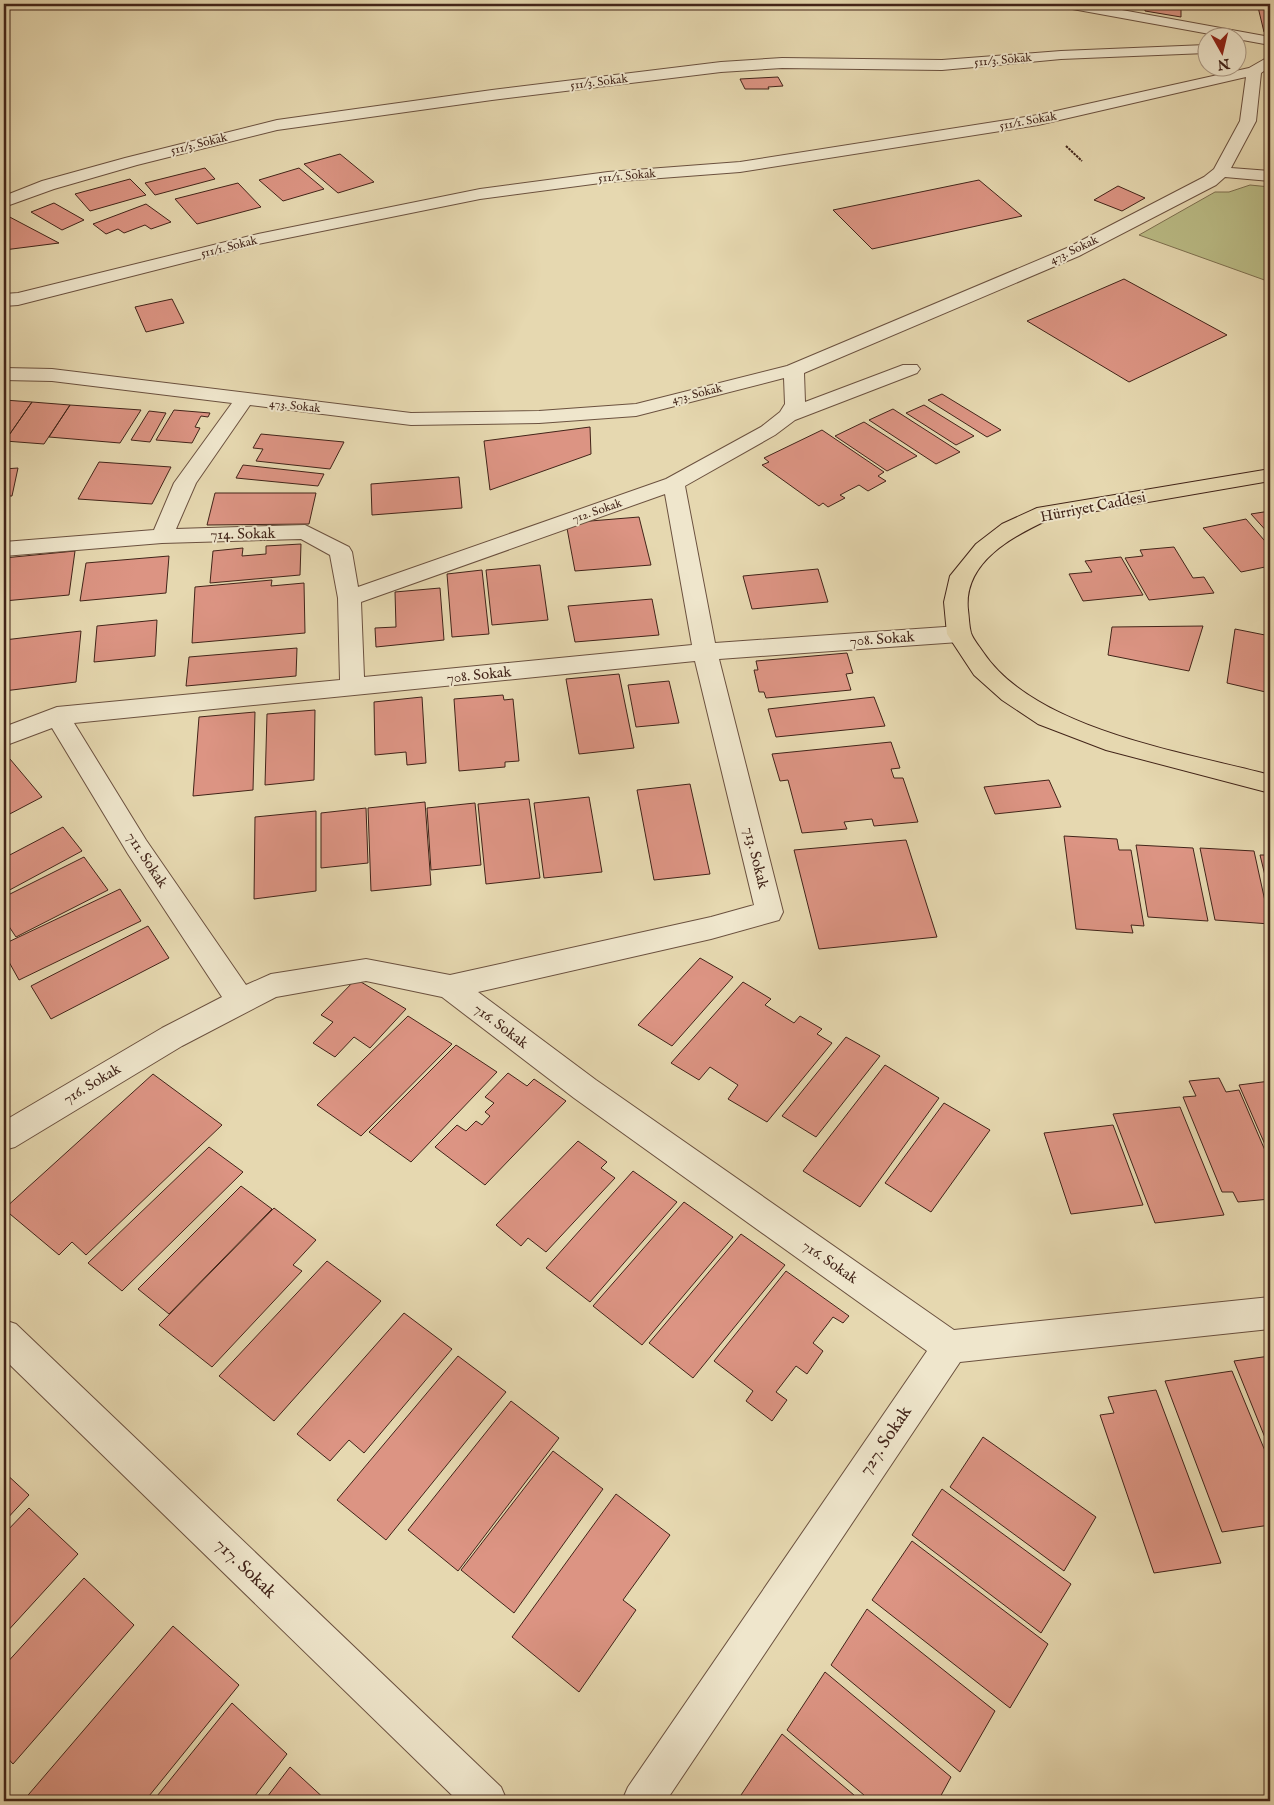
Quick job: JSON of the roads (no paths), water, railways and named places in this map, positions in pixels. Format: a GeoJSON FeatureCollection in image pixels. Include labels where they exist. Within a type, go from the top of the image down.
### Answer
{"type":"FeatureCollection","features":[{"type":"Feature","properties":{"kind":"main road","name":"Hürriyet Caddesi"},"geometry":{"type":"LineString","coordinates":[[958,634],[956,602],[961,576],[984,549],[1010,529],[1045,513],[1270,474]]}},
{"type":"Feature","properties":{"kind":"main road"},"geometry":{"type":"LineString","coordinates":[[958,634],[982,669],[1011,694],[1047,718],[1116,744],[1270,784]]}},
{"type":"Feature","properties":{"kind":"street"},"geometry":{"type":"LineString","coordinates":[[1066,4],[1270,41]]}},
{"type":"Feature","properties":{"kind":"street"},"geometry":{"type":"LineString","coordinates":[[1246,47],[1270,46]]}},
{"type":"Feature","properties":{"kind":"street","name":"511/3. Sokak"},"geometry":{"type":"LineString","coordinates":[[4,202],[48,185],[131,161],[277,125],[492,95],[721,67],[782,64],[942,65],[1060,54],[1196,48]]}},
{"type":"Feature","properties":{"kind":"street"},"geometry":{"type":"LineString","coordinates":[[1254,71],[1270,60]]}},
{"type":"Feature","properties":{"kind":"street","name":"473. Sokak"},"geometry":{"type":"LineString","coordinates":[[4,374],[52,374],[244,400],[411,419],[539,417],[636,410],[794,370],[1073,252],[1210,181],[1221,172],[1248,121],[1254,71]]}},
{"type":"Feature","properties":{"kind":"street","name":"511/1. Sokak"},"geometry":{"type":"LineString","coordinates":[[4,300],[258,239],[480,194],[608,178],[740,167],[1028,122],[1254,71]]}},
{"type":"Feature","properties":{"kind":"street"},"geometry":{"type":"LineString","coordinates":[[1221,172],[1268,176]]}},
{"type":"Feature","properties":{"kind":"street","name":"712. Sokak"},"geometry":{"type":"LineString","coordinates":[[350,598],[674,484],[768,431],[788,416],[910,369]]}},
{"type":"Feature","properties":{"kind":"street"},"geometry":{"type":"LineString","coordinates":[[788,416],[795,404],[794,370]]}},
{"type":"Feature","properties":{"kind":"street"},"geometry":{"type":"LineString","coordinates":[[162,536],[185,483],[244,400]]}},
{"type":"Feature","properties":{"kind":"street","name":"713. Sokak"},"geometry":{"type":"LineString","coordinates":[[450,987],[711,928],[769,912],[705,652],[674,484]]}},
{"type":"Feature","properties":{"kind":"street","name":"714. Sokak"},"geometry":{"type":"LineString","coordinates":[[4,549],[162,536],[305,532],[340,552],[350,598],[352,688]]}},
{"type":"Feature","properties":{"kind":"street","name":"708. Sokak"},"geometry":{"type":"LineString","coordinates":[[4,737],[57,716],[705,652],[958,634]]}},
{"type":"Feature","properties":{"kind":"street","name":"711. Sokak"},"geometry":{"type":"LineString","coordinates":[[57,716],[137,846],[241,1002]]}},
{"type":"Feature","properties":{"kind":"street","name":"716. Sokak"},"geometry":{"type":"LineString","coordinates":[[4,1137],[172,1037],[271,986],[366,970],[450,987],[585,1089],[950,1347]]}},
{"type":"Feature","properties":{"kind":"street"},"geometry":{"type":"LineString","coordinates":[[950,1347],[1270,1313]]}},
{"type":"Feature","properties":{"kind":"street","name":"717. Sokak"},"geometry":{"type":"LineString","coordinates":[[4,1336],[487,1801]]}},
{"type":"Feature","properties":{"kind":"street","name":"727. Sokak"},"geometry":{"type":"LineString","coordinates":[[642,1801],[950,1347]]}}]}
